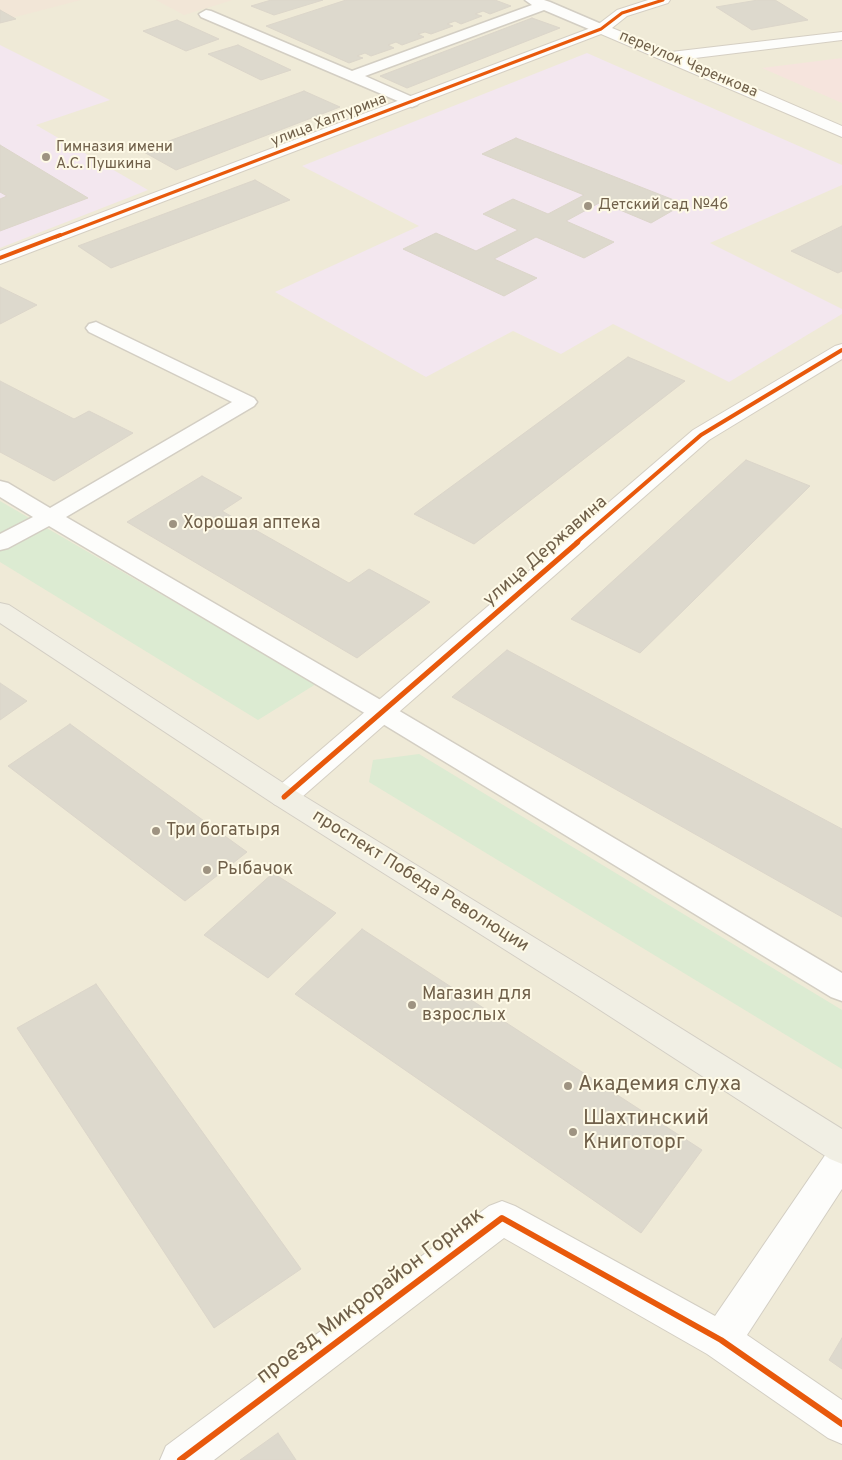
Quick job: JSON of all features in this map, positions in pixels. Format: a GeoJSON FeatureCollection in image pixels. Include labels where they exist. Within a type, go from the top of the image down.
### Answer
{"type":"FeatureCollection","features":[{"type":"Feature","properties":{"kind":"main road","name":"проспект Победа Революции"},"geometry":{"type":"LineString","coordinates":[[0,611],[284,797],[599,993],[842,1148]]}},
{"type":"Feature","properties":{"kind":"street","name":"улица Халтурина"},"geometry":{"type":"LineString","coordinates":[[0,258],[601,29],[622,13],[663,0]]}},
{"type":"Feature","properties":{"kind":"street","name":"переулок Черенкова"},"geometry":{"type":"LineString","coordinates":[[601,29],[842,132]]}},
{"type":"Feature","properties":{"kind":"street"},"geometry":{"type":"LineString","coordinates":[[670,57],[842,36]]}},
{"type":"Feature","properties":{"kind":"street","name":"улица Державина"},"geometry":{"type":"LineString","coordinates":[[284,797],[701,435],[842,350]]}},
{"type":"Feature","properties":{"kind":"street"},"geometry":{"type":"LineString","coordinates":[[721,1340],[842,1159]]}},
{"type":"Feature","properties":{"kind":"street","name":"проезд Микрорайон Горняк"},"geometry":{"type":"LineString","coordinates":[[180,1460],[502,1218],[721,1340],[842,1424]]}},
{"type":"Feature","properties":{"kind":"lane","name":"переулок Черенкова"},"geometry":{"type":"LineString","coordinates":[[538,3],[601,29]]}},
{"type":"Feature","properties":{"kind":"lane"},"geometry":{"type":"LineString","coordinates":[[352,76],[538,3]]}},
{"type":"Feature","properties":{"kind":"lane"},"geometry":{"type":"LineString","coordinates":[[206,14],[412,102]]}},
{"type":"Feature","properties":{"kind":"lane"},"geometry":{"type":"LineString","coordinates":[[0,543],[50,517],[247,402],[96,328]]}},
{"type":"Feature","properties":{"kind":"lane"},"geometry":{"type":"LineString","coordinates":[[0,488],[382,712],[842,988]]}},
{"type":"Feature","properties":{"kind":"shaded area"},"geometry":{"type":"Polygon","coordinates":[[[0,0],[842,0],[842,1460],[0,1460],[0,0]]]}},
{"type":"Feature","properties":{"kind":"shaded area"},"geometry":{"type":"Polygon","coordinates":[[[0,0],[81,0],[0,21],[0,0]]]}},
{"type":"Feature","properties":{"kind":"shaded area"},"geometry":{"type":"Polygon","coordinates":[[[156,0],[233,0],[184,15],[156,0]]]}},
{"type":"Feature","properties":{"kind":"shaded area","name":"Гимназия имени А.С. Пушкина"},"geometry":{"type":"Polygon","coordinates":[[[0,45],[110,100],[36,125],[148,190],[0,248],[0,45]]]}},
{"type":"Feature","properties":{"kind":"shaded area","name":"Детский сад №46"},"geometry":{"type":"Polygon","coordinates":[[[587,53],[842,165],[842,185],[710,243],[842,309],[842,314],[729,382],[613,324],[561,354],[513,331],[426,377],[275,292],[419,226],[302,166],[587,53]]]}},
{"type":"Feature","properties":{"kind":"shaded area"},"geometry":{"type":"Polygon","coordinates":[[[842,58],[842,103],[762,68],[842,58]]]}},
{"type":"Feature","properties":{"kind":"green space"},"geometry":{"type":"Polygon","coordinates":[[[0,501],[316,684],[258,720],[0,562],[0,501]]]}},
{"type":"Feature","properties":{"kind":"green space"},"geometry":{"type":"Polygon","coordinates":[[[419,754],[842,1010],[842,1069],[369,782],[373,760],[419,754]]]}},
{"type":"Feature","properties":{"kind":"building"},"geometry":{"type":"Polygon","coordinates":[[[271,0],[323,0],[274,15],[251,6],[271,0]]]}},
{"type":"Feature","properties":{"kind":"building"},"geometry":{"type":"Polygon","coordinates":[[[346,0],[495,0],[511,6],[490,14],[483,11],[475,14],[482,16],[461,24],[455,21],[447,24],[453,26],[431,34],[425,32],[418,34],[424,37],[402,45],[396,42],[388,45],[394,48],[371,56],[365,53],[357,56],[363,58],[349,63],[266,26],[346,0]]]}},
{"type":"Feature","properties":{"kind":"building"},"geometry":{"type":"Polygon","coordinates":[[[758,0],[775,0],[808,20],[752,30],[716,7],[758,0]]]}},
{"type":"Feature","properties":{"kind":"building"},"geometry":{"type":"Polygon","coordinates":[[[0,10],[16,19],[0,23],[0,10]]]}},
{"type":"Feature","properties":{"kind":"building"},"geometry":{"type":"Polygon","coordinates":[[[532,18],[560,28],[407,88],[380,76],[532,18]]]}},
{"type":"Feature","properties":{"kind":"building"},"geometry":{"type":"Polygon","coordinates":[[[177,20],[219,39],[186,51],[143,31],[177,20]]]}},
{"type":"Feature","properties":{"kind":"building"},"geometry":{"type":"Polygon","coordinates":[[[238,45],[291,70],[261,80],[208,54],[238,45]]]}},
{"type":"Feature","properties":{"kind":"building"},"geometry":{"type":"Polygon","coordinates":[[[304,91],[340,107],[176,170],[142,151],[304,91]]]}},
{"type":"Feature","properties":{"kind":"building"},"geometry":{"type":"Polygon","coordinates":[[[516,138],[684,204],[651,223],[601,202],[566,221],[614,242],[584,258],[536,237],[494,259],[537,278],[504,296],[403,249],[436,233],[476,251],[518,230],[483,214],[513,199],[548,214],[584,195],[482,154],[516,138]]]}},
{"type":"Feature","properties":{"kind":"building"},"geometry":{"type":"Polygon","coordinates":[[[0,145],[88,198],[0,231],[0,199],[7,196],[0,192],[0,145]]]}},
{"type":"Feature","properties":{"kind":"building"},"geometry":{"type":"Polygon","coordinates":[[[255,180],[290,200],[111,268],[78,246],[255,180]]]}},
{"type":"Feature","properties":{"kind":"building"},"geometry":{"type":"Polygon","coordinates":[[[842,226],[842,271],[838,273],[791,251],[842,226]]]}},
{"type":"Feature","properties":{"kind":"building"},"geometry":{"type":"Polygon","coordinates":[[[0,287],[37,305],[0,324],[0,287]]]}},
{"type":"Feature","properties":{"kind":"building"},"geometry":{"type":"Polygon","coordinates":[[[628,357],[685,381],[474,544],[414,514],[628,357]]]}},
{"type":"Feature","properties":{"kind":"building"},"geometry":{"type":"Polygon","coordinates":[[[0,381],[74,419],[89,411],[133,433],[54,481],[0,452],[0,381]]]}},
{"type":"Feature","properties":{"kind":"building"},"geometry":{"type":"Polygon","coordinates":[[[746,460],[810,486],[640,653],[571,619],[746,460]]]}},
{"type":"Feature","properties":{"kind":"building"},"geometry":{"type":"Polygon","coordinates":[[[202,476],[242,498],[222,511],[349,583],[369,569],[430,602],[357,658],[127,522],[202,476]]]}},
{"type":"Feature","properties":{"kind":"building"},"geometry":{"type":"Polygon","coordinates":[[[507,650],[842,829],[842,917],[452,697],[507,650]]]}},
{"type":"Feature","properties":{"kind":"building"},"geometry":{"type":"Polygon","coordinates":[[[0,683],[27,701],[0,720],[0,683]]]}},
{"type":"Feature","properties":{"kind":"building"},"geometry":{"type":"Polygon","coordinates":[[[70,724],[247,852],[185,901],[8,766],[70,724]]]}},
{"type":"Feature","properties":{"kind":"building"},"geometry":{"type":"Polygon","coordinates":[[[273,873],[336,913],[268,978],[204,935],[273,873]]]}},
{"type":"Feature","properties":{"kind":"building"},"geometry":{"type":"Polygon","coordinates":[[[362,929],[702,1150],[641,1233],[295,994],[362,929]]]}},
{"type":"Feature","properties":{"kind":"building"},"geometry":{"type":"Polygon","coordinates":[[[96,984],[301,1269],[214,1328],[17,1028],[96,984]]]}},
{"type":"Feature","properties":{"kind":"building"},"geometry":{"type":"Polygon","coordinates":[[[842,1338],[842,1369],[829,1360],[842,1338]]]}},
{"type":"Feature","properties":{"kind":"building"},"geometry":{"type":"Polygon","coordinates":[[[278,1433],[296,1460],[240,1460],[278,1433]]]}},
{"type":"Feature","properties":{"kind":"cycle path"},"geometry":{"type":"LineString","coordinates":[[0,258],[601,29],[622,13],[663,0]]}},
{"type":"Feature","properties":{"kind":"cycle path"},"geometry":{"type":"LineString","coordinates":[[284,797],[701,435],[842,350]]}},
{"type":"Feature","properties":{"kind":"cycle path"},"geometry":{"type":"LineString","coordinates":[[180,1460],[502,1218],[721,1340],[842,1424]]}},
{"type":"Feature","properties":{"kind":"place","name":"Гимназия имени А.С. Пушкина"},"geometry":{"type":"Point","coordinates":[46,157]}},
{"type":"Feature","properties":{"kind":"place","name":"Детский сад №46"},"geometry":{"type":"Point","coordinates":[588,206]}},
{"type":"Feature","properties":{"kind":"place","name":"Хорошая аптека"},"geometry":{"type":"Point","coordinates":[173,524]}},
{"type":"Feature","properties":{"kind":"place","name":"Три богатыря"},"geometry":{"type":"Point","coordinates":[156,831]}},
{"type":"Feature","properties":{"kind":"place","name":"Рыбачок"},"geometry":{"type":"Point","coordinates":[207,870]}},
{"type":"Feature","properties":{"kind":"place","name":"Магазин для взрослых"},"geometry":{"type":"Point","coordinates":[412,1005]}},
{"type":"Feature","properties":{"kind":"place","name":"Академия слуха"},"geometry":{"type":"Point","coordinates":[568,1086]}},
{"type":"Feature","properties":{"kind":"place","name":"Шахтинский Книготорг"},"geometry":{"type":"Point","coordinates":[573,1132]}}]}
